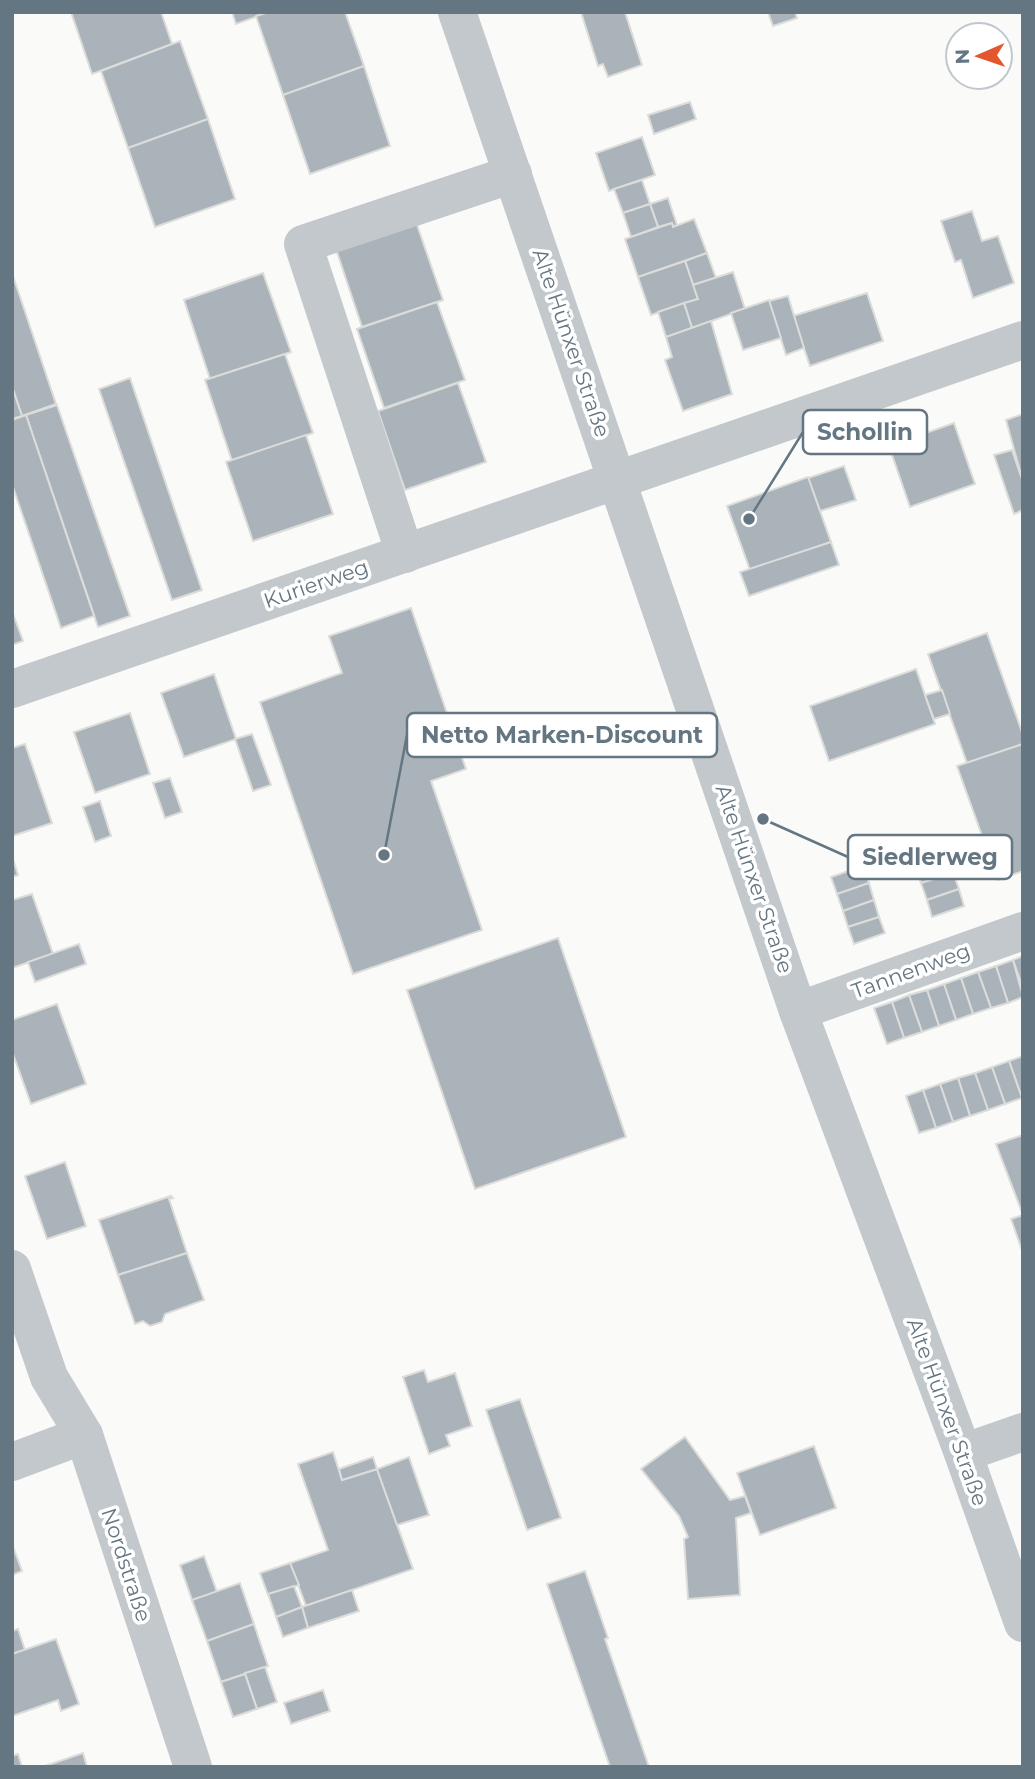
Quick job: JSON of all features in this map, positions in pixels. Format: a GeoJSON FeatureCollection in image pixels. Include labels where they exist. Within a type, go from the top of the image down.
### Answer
{"type":"FeatureCollection","features":[{"type":"Feature","properties":{"kind":"street","name":"Alte Hünxer Straße"},"geometry":{"type":"LineString","coordinates":[[457,12],[619,480],[798,1011],[963,1453],[1023,1623]]}},
{"type":"Feature","properties":{"kind":"street"},"geometry":{"type":"LineString","coordinates":[[405,554],[303,244],[513,174]]}},
{"type":"Feature","properties":{"kind":"street","name":"Kurierweg"},"geometry":{"type":"LineString","coordinates":[[12,689],[1023,340]]}},
{"type":"Feature","properties":{"kind":"street","name":"Tannenweg"},"geometry":{"type":"LineString","coordinates":[[798,1011],[1023,931]]}},
{"type":"Feature","properties":{"kind":"street"},"geometry":{"type":"LineString","coordinates":[[12,1269],[49,1377],[84,1435],[12,1462]]}},
{"type":"Feature","properties":{"kind":"street"},"geometry":{"type":"LineString","coordinates":[[963,1453],[1023,1432]]}},
{"type":"Feature","properties":{"kind":"street","name":"Nordstraße"},"geometry":{"type":"LineString","coordinates":[[84,1435],[193,1767]]}},
{"type":"Feature","properties":{"kind":"building"},"geometry":{"type":"Polygon","coordinates":[[[71,12],[161,12],[172,44],[92,74],[71,12]]]}},
{"type":"Feature","properties":{"kind":"building"},"geometry":{"type":"Polygon","coordinates":[[[232,12],[269,12],[236,24],[232,12]]]}},
{"type":"Feature","properties":{"kind":"building"},"geometry":{"type":"Polygon","coordinates":[[[269,12],[345,12],[364,66],[283,95],[256,16],[269,12]]]}},
{"type":"Feature","properties":{"kind":"building"},"geometry":{"type":"Polygon","coordinates":[[[581,12],[625,12],[642,65],[608,77],[603,64],[598,66],[581,12]]]}},
{"type":"Feature","properties":{"kind":"building"},"geometry":{"type":"Polygon","coordinates":[[[768,12],[795,12],[797,18],[773,26],[768,12]]]}},
{"type":"Feature","properties":{"kind":"building"},"geometry":{"type":"Polygon","coordinates":[[[180,41],[208,119],[128,148],[101,71],[180,41]]]}},
{"type":"Feature","properties":{"kind":"building"},"geometry":{"type":"Polygon","coordinates":[[[364,66],[390,146],[310,174],[283,95],[364,66]]]}},
{"type":"Feature","properties":{"kind":"building"},"geometry":{"type":"Polygon","coordinates":[[[690,102],[696,119],[654,134],[648,115],[690,102]]]}},
{"type":"Feature","properties":{"kind":"building"},"geometry":{"type":"Polygon","coordinates":[[[208,119],[235,199],[155,227],[128,148],[208,119]]]}},
{"type":"Feature","properties":{"kind":"building"},"geometry":{"type":"Polygon","coordinates":[[[642,137],[655,175],[609,191],[596,153],[642,137]]]}},
{"type":"Feature","properties":{"kind":"building"},"geometry":{"type":"Polygon","coordinates":[[[642,180],[650,204],[623,213],[614,189],[642,180]]]}},
{"type":"Feature","properties":{"kind":"building"},"geometry":{"type":"Polygon","coordinates":[[[668,198],[677,225],[673,227],[672,223],[658,227],[650,204],[668,198]]]}},
{"type":"Feature","properties":{"kind":"building"},"geometry":{"type":"Polygon","coordinates":[[[650,204],[658,227],[631,237],[623,213],[650,204]]]}},
{"type":"Feature","properties":{"kind":"building"},"geometry":{"type":"Polygon","coordinates":[[[972,211],[982,241],[998,236],[1014,283],[973,298],[961,260],[955,262],[941,221],[972,211]]]}},
{"type":"Feature","properties":{"kind":"building"},"geometry":{"type":"Polygon","coordinates":[[[694,219],[707,253],[638,277],[625,239],[672,223],[673,227],[694,219]]]}},
{"type":"Feature","properties":{"kind":"building"},"geometry":{"type":"Polygon","coordinates":[[[416,222],[443,300],[362,327],[336,249],[416,222]]]}},
{"type":"Feature","properties":{"kind":"building"},"geometry":{"type":"Polygon","coordinates":[[[707,253],[716,278],[693,285],[685,261],[707,253]]]}},
{"type":"Feature","properties":{"kind":"building"},"geometry":{"type":"Polygon","coordinates":[[[685,261],[698,299],[651,315],[638,277],[685,261]]]}},
{"type":"Feature","properties":{"kind":"building"},"geometry":{"type":"Polygon","coordinates":[[[733,272],[745,309],[692,328],[684,303],[698,299],[693,285],[733,272]]]}},
{"type":"Feature","properties":{"kind":"building"},"geometry":{"type":"Polygon","coordinates":[[[12,273],[56,404],[22,416],[12,386],[12,273]]]}},
{"type":"Feature","properties":{"kind":"building"},"geometry":{"type":"Polygon","coordinates":[[[263,273],[291,352],[210,379],[184,300],[263,273]]]}},
{"type":"Feature","properties":{"kind":"building"},"geometry":{"type":"Polygon","coordinates":[[[867,293],[883,341],[810,366],[793,316],[867,293]]]}},
{"type":"Feature","properties":{"kind":"building"},"geometry":{"type":"Polygon","coordinates":[[[788,296],[804,348],[786,355],[769,301],[788,296]]]}},
{"type":"Feature","properties":{"kind":"building"},"geometry":{"type":"Polygon","coordinates":[[[769,300],[781,338],[743,350],[731,313],[769,300]]]}},
{"type":"Feature","properties":{"kind":"building"},"geometry":{"type":"Polygon","coordinates":[[[437,302],[465,380],[384,408],[357,329],[437,302]]]}},
{"type":"Feature","properties":{"kind":"building"},"geometry":{"type":"Polygon","coordinates":[[[684,303],[692,328],[666,337],[658,312],[684,303]]]}},
{"type":"Feature","properties":{"kind":"building"},"geometry":{"type":"Polygon","coordinates":[[[711,321],[732,394],[683,411],[665,360],[672,357],[666,337],[711,321]]]}},
{"type":"Feature","properties":{"kind":"building"},"geometry":{"type":"Polygon","coordinates":[[[285,354],[313,433],[232,461],[205,380],[285,354]]]}},
{"type":"Feature","properties":{"kind":"building"},"geometry":{"type":"Polygon","coordinates":[[[130,378],[202,590],[172,600],[99,389],[130,378]]]}},
{"type":"Feature","properties":{"kind":"building"},"geometry":{"type":"Polygon","coordinates":[[[458,383],[486,462],[405,490],[378,411],[458,383]]]}},
{"type":"Feature","properties":{"kind":"building"},"geometry":{"type":"Polygon","coordinates":[[[12,387],[22,416],[12,419],[12,387]]]}},
{"type":"Feature","properties":{"kind":"building"},"geometry":{"type":"Polygon","coordinates":[[[57,405],[130,616],[98,627],[26,415],[57,405]]]}},
{"type":"Feature","properties":{"kind":"building"},"geometry":{"type":"Polygon","coordinates":[[[1023,414],[1023,482],[1006,420],[1023,414]]]}},
{"type":"Feature","properties":{"kind":"building"},"geometry":{"type":"Polygon","coordinates":[[[26,415],[94,616],[61,628],[12,484],[12,420],[26,415]]]}},
{"type":"Feature","properties":{"kind":"building"},"geometry":{"type":"Polygon","coordinates":[[[954,423],[975,484],[910,507],[889,446],[954,423]]]}},
{"type":"Feature","properties":{"kind":"building"},"geometry":{"type":"Polygon","coordinates":[[[306,435],[333,514],[253,541],[226,462],[306,435]]]}},
{"type":"Feature","properties":{"kind":"building"},"geometry":{"type":"Polygon","coordinates":[[[1012,450],[1023,482],[1023,510],[1014,514],[994,455],[1012,450]]]}},
{"type":"Feature","properties":{"kind":"building"},"geometry":{"type":"Polygon","coordinates":[[[844,466],[856,500],[820,511],[808,478],[844,466]]]}},
{"type":"Feature","properties":{"kind":"building"},"geometry":{"type":"Polygon","coordinates":[[[808,477],[831,542],[750,570],[727,506],[808,477]]]}},
{"type":"Feature","properties":{"kind":"building"},"geometry":{"type":"Polygon","coordinates":[[[831,542],[839,565],[749,596],[740,572],[831,542]]]}},
{"type":"Feature","properties":{"kind":"building"},"geometry":{"type":"Polygon","coordinates":[[[411,608],[466,769],[431,781],[482,930],[353,974],[260,702],[342,673],[329,636],[411,608]]]}},
{"type":"Feature","properties":{"kind":"building"},"geometry":{"type":"Polygon","coordinates":[[[12,611],[23,641],[12,645],[12,611]]]}},
{"type":"Feature","properties":{"kind":"building"},"geometry":{"type":"Polygon","coordinates":[[[987,633],[1023,735],[1023,744],[967,763],[928,654],[987,633]]]}},
{"type":"Feature","properties":{"kind":"building"},"geometry":{"type":"Polygon","coordinates":[[[916,669],[935,724],[829,761],[810,706],[916,669]]]}},
{"type":"Feature","properties":{"kind":"building"},"geometry":{"type":"Polygon","coordinates":[[[214,674],[236,739],[184,757],[161,693],[214,674]]]}},
{"type":"Feature","properties":{"kind":"building"},"geometry":{"type":"Polygon","coordinates":[[[942,690],[950,714],[934,719],[925,695],[942,690]]]}},
{"type":"Feature","properties":{"kind":"building"},"geometry":{"type":"Polygon","coordinates":[[[130,713],[150,774],[95,793],[74,732],[130,713]]]}},
{"type":"Feature","properties":{"kind":"building"},"geometry":{"type":"Polygon","coordinates":[[[252,734],[271,785],[253,791],[235,739],[252,734]]]}},
{"type":"Feature","properties":{"kind":"building"},"geometry":{"type":"Polygon","coordinates":[[[25,744],[52,823],[12,836],[12,748],[25,744]]]}},
{"type":"Feature","properties":{"kind":"building"},"geometry":{"type":"Polygon","coordinates":[[[1023,744],[1023,871],[998,880],[957,766],[1023,744]]]}},
{"type":"Feature","properties":{"kind":"building"},"geometry":{"type":"Polygon","coordinates":[[[170,778],[182,812],[165,818],[153,783],[170,778]]]}},
{"type":"Feature","properties":{"kind":"building"},"geometry":{"type":"Polygon","coordinates":[[[100,801],[111,836],[95,842],[83,807],[100,801]]]}},
{"type":"Feature","properties":{"kind":"building"},"geometry":{"type":"Polygon","coordinates":[[[12,856],[18,875],[12,877],[12,856]]]}},
{"type":"Feature","properties":{"kind":"building"},"geometry":{"type":"Polygon","coordinates":[[[947,856],[953,873],[921,883],[915,866],[947,856]]]}},
{"type":"Feature","properties":{"kind":"building"},"geometry":{"type":"Polygon","coordinates":[[[863,866],[869,883],[837,894],[831,877],[863,866]]]}},
{"type":"Feature","properties":{"kind":"building"},"geometry":{"type":"Polygon","coordinates":[[[953,873],[959,889],[927,900],[921,883],[953,873]]]}},
{"type":"Feature","properties":{"kind":"building"},"geometry":{"type":"Polygon","coordinates":[[[869,883],[874,900],[843,911],[837,894],[869,883]]]}},
{"type":"Feature","properties":{"kind":"building"},"geometry":{"type":"Polygon","coordinates":[[[959,889],[964,906],[932,917],[927,900],[959,889]]]}},
{"type":"Feature","properties":{"kind":"building"},"geometry":{"type":"Polygon","coordinates":[[[32,894],[53,954],[12,968],[12,900],[32,894]]]}},
{"type":"Feature","properties":{"kind":"building"},"geometry":{"type":"Polygon","coordinates":[[[874,900],[879,917],[848,927],[843,911],[874,900]]]}},
{"type":"Feature","properties":{"kind":"building"},"geometry":{"type":"Polygon","coordinates":[[[879,917],[885,933],[854,944],[848,927],[879,917]]]}},
{"type":"Feature","properties":{"kind":"building"},"geometry":{"type":"Polygon","coordinates":[[[558,938],[626,1137],[475,1189],[407,990],[558,938]]]}},
{"type":"Feature","properties":{"kind":"building"},"geometry":{"type":"Polygon","coordinates":[[[79,944],[86,964],[35,982],[28,962],[79,944]]]}},
{"type":"Feature","properties":{"kind":"building"},"geometry":{"type":"Polygon","coordinates":[[[1023,956],[1023,988],[1013,960],[1023,956]]]}},
{"type":"Feature","properties":{"kind":"building"},"geometry":{"type":"Polygon","coordinates":[[[1013,960],[1023,997],[1008,1003],[996,966],[1013,960]]]}},
{"type":"Feature","properties":{"kind":"building"},"geometry":{"type":"Polygon","coordinates":[[[996,966],[1008,1003],[991,1008],[978,972],[996,966]]]}},
{"type":"Feature","properties":{"kind":"building"},"geometry":{"type":"Polygon","coordinates":[[[978,972],[991,1008],[973,1014],[961,978],[978,972]]]}},
{"type":"Feature","properties":{"kind":"building"},"geometry":{"type":"Polygon","coordinates":[[[961,978],[973,1014],[956,1020],[944,984],[961,978]]]}},
{"type":"Feature","properties":{"kind":"building"},"geometry":{"type":"Polygon","coordinates":[[[944,984],[956,1020],[939,1026],[927,990],[944,984]]]}},
{"type":"Feature","properties":{"kind":"building"},"geometry":{"type":"Polygon","coordinates":[[[927,990],[939,1026],[922,1032],[909,995],[927,990]]]}},
{"type":"Feature","properties":{"kind":"building"},"geometry":{"type":"Polygon","coordinates":[[[909,995],[922,1032],[904,1038],[892,1002],[909,995]]]}},
{"type":"Feature","properties":{"kind":"building"},"geometry":{"type":"Polygon","coordinates":[[[892,1002],[904,1038],[887,1044],[874,1008],[892,1002]]]}},
{"type":"Feature","properties":{"kind":"building"},"geometry":{"type":"Polygon","coordinates":[[[57,1004],[86,1084],[31,1104],[12,1051],[12,1020],[57,1004]]]}},
{"type":"Feature","properties":{"kind":"building"},"geometry":{"type":"Polygon","coordinates":[[[1023,1056],[1023,1098],[1022,1098],[1009,1061],[1023,1056]]]}},
{"type":"Feature","properties":{"kind":"building"},"geometry":{"type":"Polygon","coordinates":[[[1009,1061],[1022,1098],[1005,1104],[992,1067],[1009,1061]]]}},
{"type":"Feature","properties":{"kind":"building"},"geometry":{"type":"Polygon","coordinates":[[[992,1067],[1005,1104],[988,1110],[975,1073],[992,1067]]]}},
{"type":"Feature","properties":{"kind":"building"},"geometry":{"type":"Polygon","coordinates":[[[975,1073],[988,1110],[970,1116],[958,1078],[975,1073]]]}},
{"type":"Feature","properties":{"kind":"building"},"geometry":{"type":"Polygon","coordinates":[[[958,1078],[970,1116],[953,1122],[940,1084],[958,1078]]]}},
{"type":"Feature","properties":{"kind":"building"},"geometry":{"type":"Polygon","coordinates":[[[940,1084],[953,1122],[936,1128],[923,1090],[940,1084]]]}},
{"type":"Feature","properties":{"kind":"building"},"geometry":{"type":"Polygon","coordinates":[[[923,1090],[936,1128],[919,1133],[906,1096],[923,1090]]]}},
{"type":"Feature","properties":{"kind":"building"},"geometry":{"type":"Polygon","coordinates":[[[1023,1135],[1023,1215],[996,1144],[1023,1135]]]}},
{"type":"Feature","properties":{"kind":"building"},"geometry":{"type":"Polygon","coordinates":[[[65,1162],[86,1226],[47,1239],[25,1176],[65,1162]]]}},
{"type":"Feature","properties":{"kind":"building"},"geometry":{"type":"Polygon","coordinates":[[[171,1196],[173,1198],[169,1199],[187,1253],[118,1275],[99,1220],[171,1196]]]}},
{"type":"Feature","properties":{"kind":"building"},"geometry":{"type":"Polygon","coordinates":[[[1023,1215],[1023,1253],[1011,1219],[1023,1215]]]}},
{"type":"Feature","properties":{"kind":"building"},"geometry":{"type":"Polygon","coordinates":[[[187,1253],[204,1300],[165,1314],[162,1322],[150,1326],[143,1321],[135,1324],[118,1275],[187,1253]]]}},
{"type":"Feature","properties":{"kind":"building"},"geometry":{"type":"Polygon","coordinates":[[[424,1370],[428,1382],[455,1373],[472,1426],[446,1435],[450,1446],[429,1454],[403,1377],[424,1370]]]}},
{"type":"Feature","properties":{"kind":"building"},"geometry":{"type":"Polygon","coordinates":[[[520,1399],[561,1518],[527,1530],[486,1410],[520,1399]]]}},
{"type":"Feature","properties":{"kind":"building"},"geometry":{"type":"Polygon","coordinates":[[[685,1437],[730,1500],[745,1496],[751,1513],[736,1518],[740,1595],[688,1599],[684,1539],[688,1537],[679,1516],[641,1469],[685,1437]]]}},
{"type":"Feature","properties":{"kind":"building"},"geometry":{"type":"Polygon","coordinates":[[[814,1446],[836,1508],[760,1535],[737,1473],[814,1446]]]}},
{"type":"Feature","properties":{"kind":"building"},"geometry":{"type":"Polygon","coordinates":[[[333,1452],[342,1480],[377,1469],[413,1569],[306,1606],[290,1563],[328,1550],[298,1464],[333,1452]]]}},
{"type":"Feature","properties":{"kind":"building"},"geometry":{"type":"Polygon","coordinates":[[[373,1457],[377,1469],[342,1480],[339,1469],[373,1457]]]}},
{"type":"Feature","properties":{"kind":"building"},"geometry":{"type":"Polygon","coordinates":[[[409,1457],[429,1515],[397,1525],[377,1469],[409,1457]]]}},
{"type":"Feature","properties":{"kind":"building"},"geometry":{"type":"Polygon","coordinates":[[[12,1544],[22,1571],[12,1575],[12,1544]]]}},
{"type":"Feature","properties":{"kind":"building"},"geometry":{"type":"Polygon","coordinates":[[[204,1556],[217,1592],[192,1600],[180,1565],[204,1556]]]}},
{"type":"Feature","properties":{"kind":"building"},"geometry":{"type":"Polygon","coordinates":[[[290,1563],[299,1585],[268,1595],[260,1573],[290,1563]]]}},
{"type":"Feature","properties":{"kind":"building"},"geometry":{"type":"Polygon","coordinates":[[[585,1571],[649,1767],[610,1767],[547,1584],[585,1571]]]}},
{"type":"Feature","properties":{"kind":"building"},"geometry":{"type":"Polygon","coordinates":[[[240,1583],[254,1624],[207,1641],[192,1600],[240,1583]]]}},
{"type":"Feature","properties":{"kind":"building"},"geometry":{"type":"Polygon","coordinates":[[[294,1586],[302,1607],[276,1617],[268,1594],[294,1586]]]}},
{"type":"Feature","properties":{"kind":"building"},"geometry":{"type":"Polygon","coordinates":[[[352,1590],[359,1611],[308,1628],[302,1607],[352,1590]]]}},
{"type":"Feature","properties":{"kind":"building"},"geometry":{"type":"Polygon","coordinates":[[[302,1607],[308,1628],[283,1637],[276,1617],[302,1607]]]}},
{"type":"Feature","properties":{"kind":"building"},"geometry":{"type":"Polygon","coordinates":[[[254,1624],[268,1666],[221,1682],[207,1641],[254,1624]]]}},
{"type":"Feature","properties":{"kind":"building"},"geometry":{"type":"Polygon","coordinates":[[[18,1629],[25,1650],[12,1654],[12,1631],[18,1629]]]}},
{"type":"Feature","properties":{"kind":"building"},"geometry":{"type":"Polygon","coordinates":[[[56,1639],[79,1704],[61,1711],[58,1700],[12,1716],[12,1654],[56,1639]]]}},
{"type":"Feature","properties":{"kind":"building"},"geometry":{"type":"Polygon","coordinates":[[[265,1667],[277,1702],[257,1709],[245,1673],[265,1667]]]}},
{"type":"Feature","properties":{"kind":"building"},"geometry":{"type":"Polygon","coordinates":[[[245,1674],[257,1709],[233,1717],[221,1682],[245,1674]]]}},
{"type":"Feature","properties":{"kind":"building"},"geometry":{"type":"Polygon","coordinates":[[[323,1690],[330,1711],[291,1724],[284,1703],[323,1690]]]}},
{"type":"Feature","properties":{"kind":"building"},"geometry":{"type":"Polygon","coordinates":[[[83,1753],[87,1767],[42,1767],[51,1764],[83,1753]]]}},
{"type":"Feature","properties":{"kind":"building"},"geometry":{"type":"Polygon","coordinates":[[[18,1754],[22,1767],[12,1767],[12,1756],[18,1754]]]}},
{"type":"Feature","properties":{"kind":"place","name":"Schollin"},"geometry":{"type":"Point","coordinates":[749,519]}},
{"type":"Feature","properties":{"kind":"place","name":"Siedlerweg"},"geometry":{"type":"Point","coordinates":[763,819]}},
{"type":"Feature","properties":{"kind":"place","name":"Netto Marken-Discount"},"geometry":{"type":"Point","coordinates":[384,855]}}]}
